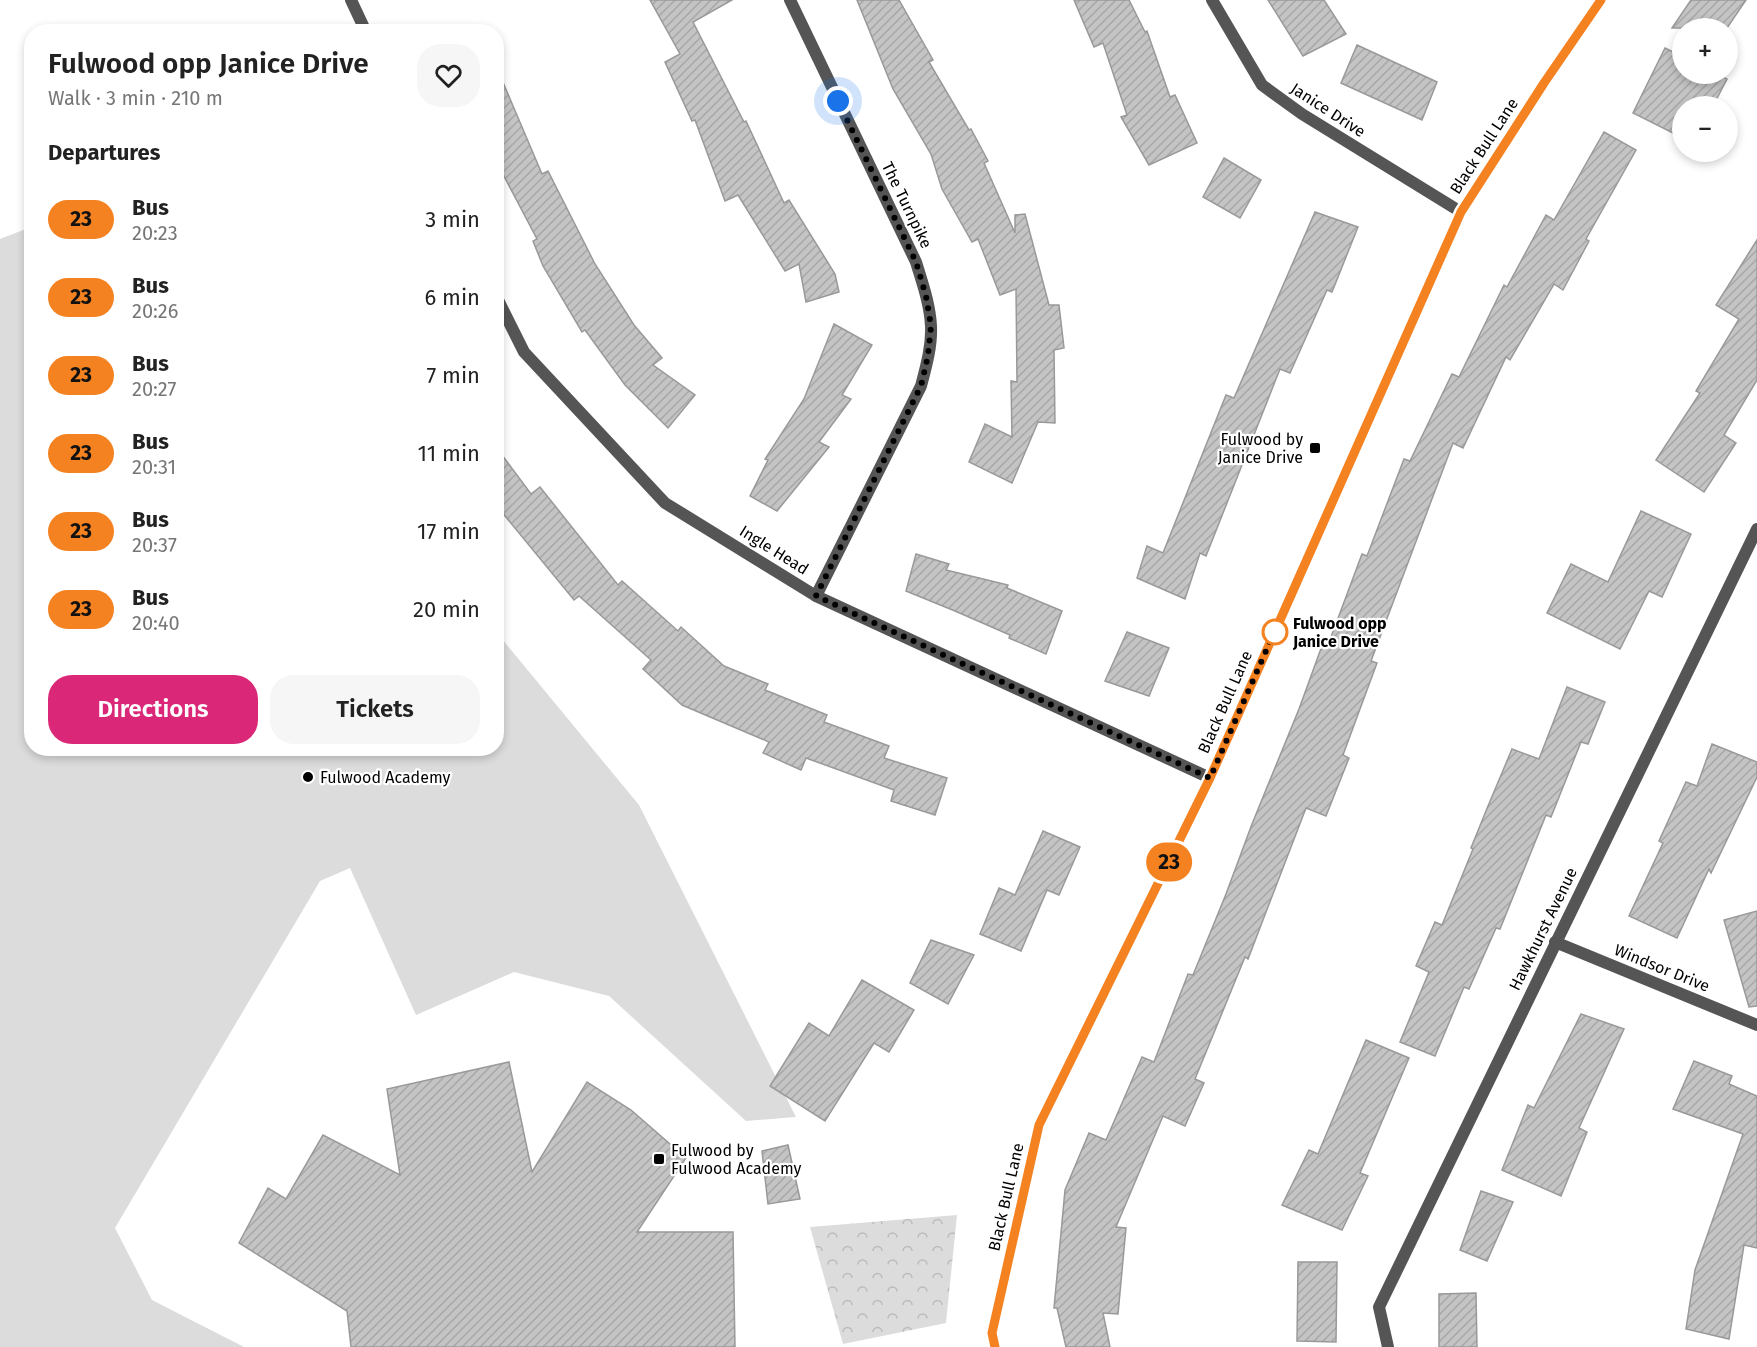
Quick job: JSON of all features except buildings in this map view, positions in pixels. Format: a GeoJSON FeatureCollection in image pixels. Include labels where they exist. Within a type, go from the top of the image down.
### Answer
{"type":"FeatureCollection","features":[{"type":"Feature","properties":{"kind":"street"},"geometry":{"type":"LineString","coordinates":[[351,0],[362,24]]}},
{"type":"Feature","properties":{"kind":"street","name":"The Turnpike"},"geometry":{"type":"LineString","coordinates":[[790,0],[916,262],[926,296],[931,326],[928,356],[921,386],[816,596]]}},
{"type":"Feature","properties":{"kind":"street","name":"Janice Drive"},"geometry":{"type":"LineString","coordinates":[[1212,0],[1262,85],[1302,114],[1461,212]]}},
{"type":"Feature","properties":{"kind":"street","name":"Black Bull Lane"},"geometry":{"type":"LineString","coordinates":[[995,1347],[992,1333],[1039,1125],[1210,778],[1461,212],[1544,83],[1601,0]]}},
{"type":"Feature","properties":{"kind":"street","name":"Ingle Head"},"geometry":{"type":"LineString","coordinates":[[504,312],[524,352],[665,503],[816,596],[1210,778]]}},
{"type":"Feature","properties":{"kind":"street","name":"Hawkhurst Avenue"},"geometry":{"type":"LineString","coordinates":[[1388,1347],[1379,1306],[1757,529]]}},
{"type":"Feature","properties":{"kind":"street","name":"Windsor Drive"},"geometry":{"type":"LineString","coordinates":[[1555,942],[1757,1025]]}},
{"type":"Feature","properties":{"kind":"green space"},"geometry":{"type":"Polygon","coordinates":[[[24,230],[24,756],[504,756],[504,641],[639,805],[796,1117],[746,1121],[609,996],[514,972],[416,1015],[350,868],[320,881],[115,1228],[152,1300],[244,1347],[0,1347],[0,239],[24,230]]]}},
{"type":"Feature","properties":{"kind":"green space"},"geometry":{"type":"Polygon","coordinates":[[[957,1215],[946,1323],[843,1344],[810,1227],[957,1215]]]}},
{"type":"Feature","properties":{"kind":"bus line","name":"23"},"geometry":{"type":"LineString","coordinates":[[995,1347],[992,1333],[1039,1125],[1210,778],[1461,212],[1544,83],[1601,0]]}},
{"type":"Feature","properties":{"kind":"place","name":"Fulwood by Janice Drive"},"geometry":{"type":"Point","coordinates":[1315,448]}},
{"type":"Feature","properties":{"kind":"place","name":"Fulwood opp Janice Drive"},"geometry":{"type":"Point","coordinates":[1275,632]}},
{"type":"Feature","properties":{"kind":"place","name":"Fulwood Academy"},"geometry":{"type":"Point","coordinates":[308,777]}},
{"type":"Feature","properties":{"kind":"place","name":"Fulwood by Fulwood Academy"},"geometry":{"type":"Point","coordinates":[659,1159]}},
{"type":"Feature","properties":{"kind":"route"},"geometry":{"type":"LineString","coordinates":[[838,101],[916,262],[926,296],[931,326],[928,356],[921,386],[816,596],[1210,778],[1277,626],[1275,632]]}}]}
